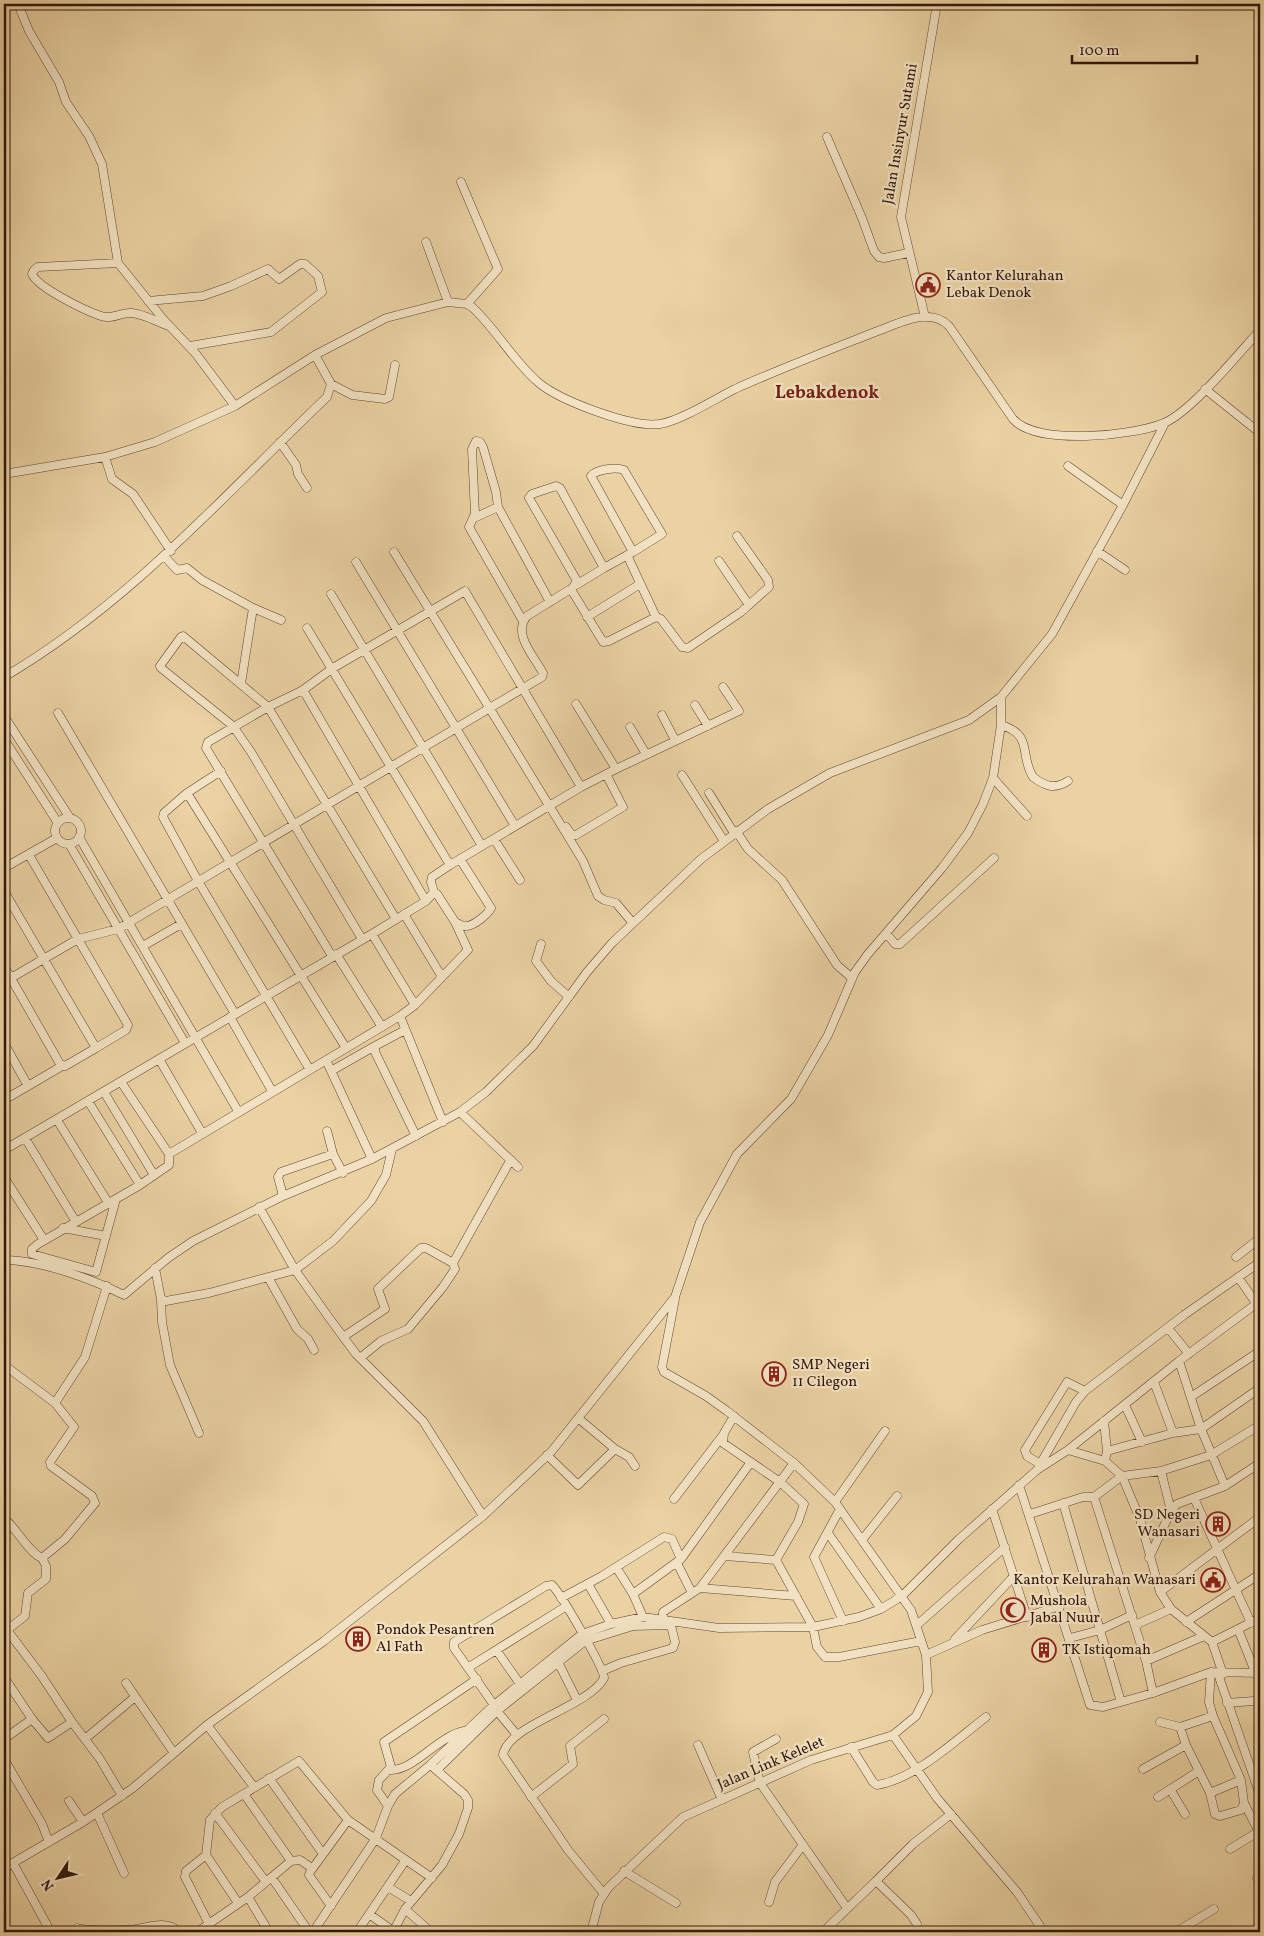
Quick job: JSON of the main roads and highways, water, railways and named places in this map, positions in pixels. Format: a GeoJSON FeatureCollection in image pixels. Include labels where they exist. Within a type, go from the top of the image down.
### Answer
{"type":"FeatureCollection","features":[{"type":"Feature","properties":{"kind":"place","name":"Kantor Kelurahan Lebak Denok"},"geometry":{"type":"Point","coordinates":[928,285]}},
{"type":"Feature","properties":{"kind":"place","name":"SMP Negeri 11 Cilegon"},"geometry":{"type":"Point","coordinates":[774,1374]}},
{"type":"Feature","properties":{"kind":"place","name":"SD Negeri Wanasari"},"geometry":{"type":"Point","coordinates":[1218,1524]}},
{"type":"Feature","properties":{"kind":"place","name":"Kantor Kelurahan Wanasari"},"geometry":{"type":"Point","coordinates":[1213,1580]}},
{"type":"Feature","properties":{"kind":"place","name":"Mushola Jabal Nuur"},"geometry":{"type":"Point","coordinates":[1013,1610]}},
{"type":"Feature","properties":{"kind":"place","name":"Pondok Pesantren Al Fath"},"geometry":{"type":"Point","coordinates":[358,1639]}},
{"type":"Feature","properties":{"kind":"place","name":"TK Istiqomah"},"geometry":{"type":"Point","coordinates":[1044,1650]}},
{"type":"Feature","properties":{"kind":"district","name":"Lebakdenok"},"geometry":{"type":"Point","coordinates":[827,393]}}]}
